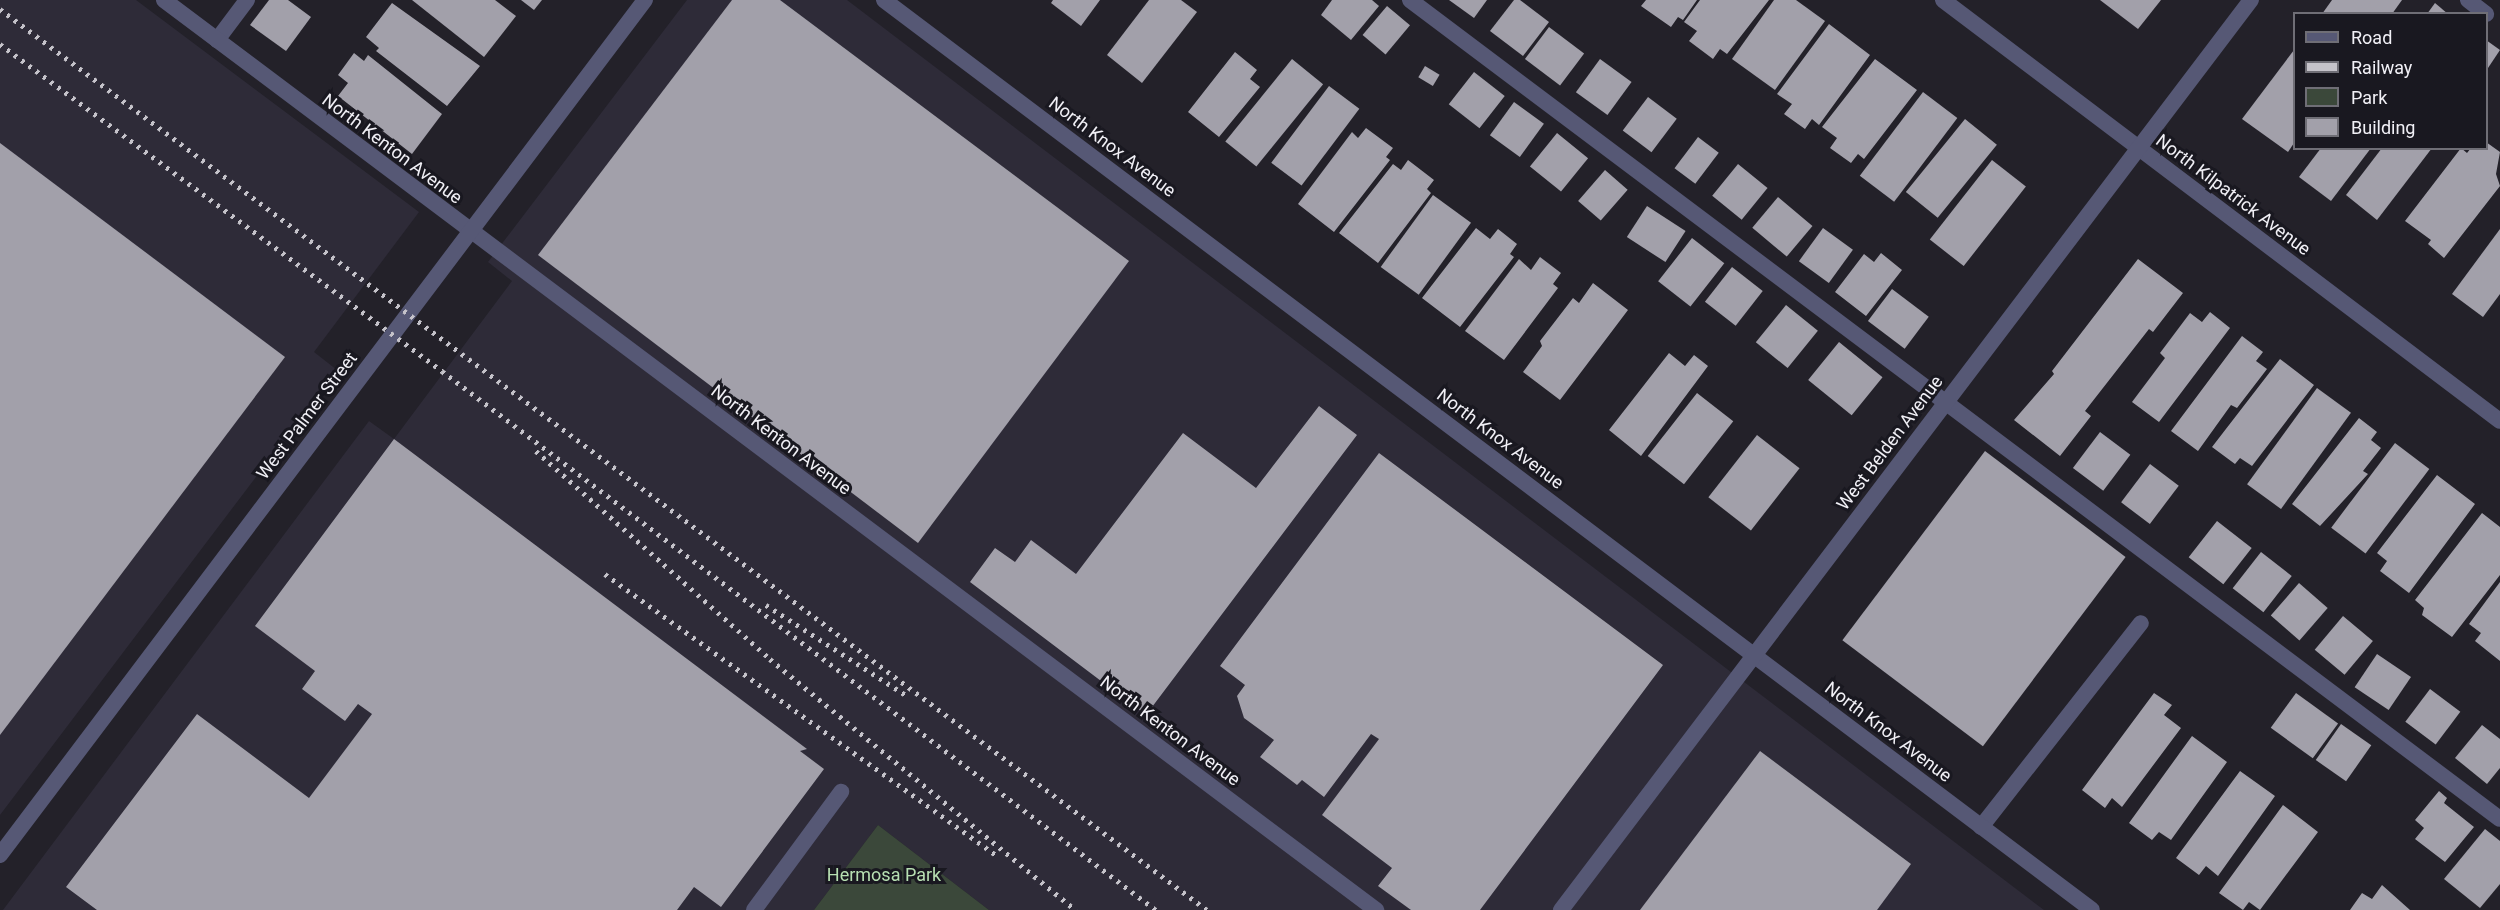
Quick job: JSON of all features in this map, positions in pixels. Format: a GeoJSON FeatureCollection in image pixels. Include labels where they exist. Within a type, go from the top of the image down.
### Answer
{"type":"FeatureCollection","features":[{"type":"Feature","properties":{"kind":"street","name":"North Kenton Avenue"},"geometry":{"type":"LineString","coordinates":[[164,0],[1376,910]]}},
{"type":"Feature","properties":{"kind":"street"},"geometry":{"type":"LineString","coordinates":[[217,40],[247,0]]}},
{"type":"Feature","properties":{"kind":"street","name":"West Palmer Street"},"geometry":{"type":"LineString","coordinates":[[0,855],[645,0]]}},
{"type":"Feature","properties":{"kind":"street","name":"North Knox Avenue"},"geometry":{"type":"LineString","coordinates":[[884,0],[2092,910]]}},
{"type":"Feature","properties":{"kind":"street"},"geometry":{"type":"LineString","coordinates":[[1410,0],[2500,819]]}},
{"type":"Feature","properties":{"kind":"street","name":"North Kilpatrick Avenue"},"geometry":{"type":"LineString","coordinates":[[1943,0],[2500,421]]}},
{"type":"Feature","properties":{"kind":"street","name":"West Belden Avenue"},"geometry":{"type":"LineString","coordinates":[[1561,910],[2251,0]]}},
{"type":"Feature","properties":{"kind":"street"},"geometry":{"type":"LineString","coordinates":[[2468,0],[2483,12]]}},
{"type":"Feature","properties":{"kind":"street"},"geometry":{"type":"LineString","coordinates":[[1981,827],[2141,622]]}},
{"type":"Feature","properties":{"kind":"street"},"geometry":{"type":"LineString","coordinates":[[754,910],[842,792]]}},
{"type":"Feature","properties":{"kind":"shaded area"},"geometry":{"type":"Polygon","coordinates":[[[0,0],[136,0],[419,212],[314,352],[337,370],[0,815],[0,0]]]}},
{"type":"Feature","properties":{"kind":"shaded area"},"geometry":{"type":"Polygon","coordinates":[[[687,0],[847,0],[2044,910],[989,910],[878,825],[814,910],[3,910],[369,421],[394,439],[512,281],[488,262],[687,0]]]}},
{"type":"Feature","properties":{"kind":"green space","name":"Hermosa Park"},"geometry":{"type":"Polygon","coordinates":[[[878,825],[989,910],[814,910],[878,825]]]}},
{"type":"Feature","properties":{"kind":"building"},"geometry":{"type":"Polygon","coordinates":[[[269,0],[288,0],[311,17],[286,51],[250,25],[269,0]]]}},
{"type":"Feature","properties":{"kind":"building"},"geometry":{"type":"Polygon","coordinates":[[[412,0],[495,0],[516,16],[484,57],[412,0]]]}},
{"type":"Feature","properties":{"kind":"building"},"geometry":{"type":"Polygon","coordinates":[[[521,0],[542,0],[534,10],[521,0]]]}},
{"type":"Feature","properties":{"kind":"building"},"geometry":{"type":"Polygon","coordinates":[[[732,0],[780,0],[1129,261],[918,543],[538,255],[732,0]]]}},
{"type":"Feature","properties":{"kind":"building"},"geometry":{"type":"Polygon","coordinates":[[[1053,0],[1100,0],[1081,26],[1051,3],[1053,0]]]}},
{"type":"Feature","properties":{"kind":"building"},"geometry":{"type":"Polygon","coordinates":[[[1149,0],[1181,0],[1197,12],[1142,83],[1107,55],[1149,0]]]}},
{"type":"Feature","properties":{"kind":"building"},"geometry":{"type":"Polygon","coordinates":[[[1332,0],[1372,0],[1379,6],[1351,40],[1321,15],[1332,0]]]}},
{"type":"Feature","properties":{"kind":"building"},"geometry":{"type":"Polygon","coordinates":[[[1449,0],[1487,0],[1474,18],[1449,0]]]}},
{"type":"Feature","properties":{"kind":"building"},"geometry":{"type":"Polygon","coordinates":[[[1514,0],[1520,0],[1549,22],[1523,56],[1490,31],[1514,0]]]}},
{"type":"Feature","properties":{"kind":"building"},"geometry":{"type":"Polygon","coordinates":[[[1646,0],[1697,0],[1683,20],[1678,17],[1671,27],[1641,6],[1646,0]]]}},
{"type":"Feature","properties":{"kind":"building"},"geometry":{"type":"Polygon","coordinates":[[[1700,0],[1769,0],[1727,54],[1720,49],[1713,59],[1689,41],[1697,31],[1684,22],[1700,0]]]}},
{"type":"Feature","properties":{"kind":"building"},"geometry":{"type":"Polygon","coordinates":[[[1774,0],[1796,0],[1825,21],[1775,90],[1732,59],[1774,0]]]}},
{"type":"Feature","properties":{"kind":"building"},"geometry":{"type":"Polygon","coordinates":[[[2100,0],[2161,0],[2138,29],[2100,0]]]}},
{"type":"Feature","properties":{"kind":"building"},"geometry":{"type":"Polygon","coordinates":[[[2332,0],[2402,0],[2393,12],[2323,12],[2332,0]]]}},
{"type":"Feature","properties":{"kind":"building"},"geometry":{"type":"Polygon","coordinates":[[[392,3],[480,66],[447,106],[376,51],[379,48],[366,37],[392,3]]]}},
{"type":"Feature","properties":{"kind":"building"},"geometry":{"type":"Polygon","coordinates":[[[2435,3],[2446,12],[2428,12],[2435,3]]]}},
{"type":"Feature","properties":{"kind":"building"},"geometry":{"type":"Polygon","coordinates":[[[1387,6],[1410,25],[1386,54],[1363,35],[1387,6]]]}},
{"type":"Feature","properties":{"kind":"building"},"geometry":{"type":"Polygon","coordinates":[[[1829,24],[1870,55],[1819,125],[1812,119],[1805,129],[1784,114],[1792,104],[1777,94],[1829,24]]]}},
{"type":"Feature","properties":{"kind":"building"},"geometry":{"type":"Polygon","coordinates":[[[1549,27],[1584,53],[1560,85],[1525,59],[1549,27]]]}},
{"type":"Feature","properties":{"kind":"building"},"geometry":{"type":"Polygon","coordinates":[[[2488,41],[2500,50],[2488,68],[2488,41]]]}},
{"type":"Feature","properties":{"kind":"building"},"geometry":{"type":"Polygon","coordinates":[[[2293,51],[2293,144],[2288,152],[2242,119],[2293,51]]]}},
{"type":"Feature","properties":{"kind":"building"},"geometry":{"type":"Polygon","coordinates":[[[1235,52],[1257,70],[1250,79],[1260,87],[1219,137],[1188,112],[1235,52]]]}},
{"type":"Feature","properties":{"kind":"building"},"geometry":{"type":"Polygon","coordinates":[[[354,53],[364,61],[368,55],[442,114],[412,154],[338,96],[348,83],[338,75],[354,53]]]}},
{"type":"Feature","properties":{"kind":"building"},"geometry":{"type":"Polygon","coordinates":[[[1292,59],[1323,84],[1256,167],[1225,141],[1292,59]]]}},
{"type":"Feature","properties":{"kind":"building"},"geometry":{"type":"Polygon","coordinates":[[[1600,59],[1632,82],[1607,115],[1576,92],[1600,59]]]}},
{"type":"Feature","properties":{"kind":"building"},"geometry":{"type":"Polygon","coordinates":[[[1875,59],[1917,90],[1864,159],[1858,154],[1851,163],[1830,148],[1837,138],[1822,127],[1875,59]]]}},
{"type":"Feature","properties":{"kind":"building"},"geometry":{"type":"Polygon","coordinates":[[[1425,66],[1440,75],[1433,86],[1418,77],[1425,66]]]}},
{"type":"Feature","properties":{"kind":"building"},"geometry":{"type":"Polygon","coordinates":[[[1474,72],[1505,96],[1479,128],[1449,104],[1474,72]]]}},
{"type":"Feature","properties":{"kind":"building"},"geometry":{"type":"Polygon","coordinates":[[[1329,86],[1359,109],[1302,186],[1271,163],[1329,86]]]}},
{"type":"Feature","properties":{"kind":"building"},"geometry":{"type":"Polygon","coordinates":[[[1923,92],[1957,118],[1894,202],[1860,176],[1923,92]]]}},
{"type":"Feature","properties":{"kind":"building"},"geometry":{"type":"Polygon","coordinates":[[[1648,97],[1677,119],[1651,152],[1623,131],[1648,97]]]}},
{"type":"Feature","properties":{"kind":"building"},"geometry":{"type":"Polygon","coordinates":[[[1514,102],[1544,124],[1520,157],[1490,135],[1514,102]]]}},
{"type":"Feature","properties":{"kind":"building"},"geometry":{"type":"Polygon","coordinates":[[[1965,119],[1997,145],[1938,218],[1906,192],[1965,119]]]}},
{"type":"Feature","properties":{"kind":"building"},"geometry":{"type":"Polygon","coordinates":[[[1366,128],[1393,148],[1386,157],[1390,160],[1334,232],[1298,204],[1352,132],[1358,138],[1366,128]]]}},
{"type":"Feature","properties":{"kind":"building"},"geometry":{"type":"Polygon","coordinates":[[[1557,133],[1588,158],[1561,192],[1530,166],[1557,133]]]}},
{"type":"Feature","properties":{"kind":"building"},"geometry":{"type":"Polygon","coordinates":[[[1698,137],[1719,153],[1695,184],[1675,168],[1698,137]]]}},
{"type":"Feature","properties":{"kind":"building"},"geometry":{"type":"Polygon","coordinates":[[[0,143],[285,357],[0,735],[0,143]]]}},
{"type":"Feature","properties":{"kind":"building"},"geometry":{"type":"Polygon","coordinates":[[[2488,143],[2500,152],[2496,174],[2500,186],[2444,258],[2428,244],[2431,240],[2405,221],[2459,150],[2467,153],[2469,150],[2488,150],[2488,143]]]}},
{"type":"Feature","properties":{"kind":"building"},"geometry":{"type":"Polygon","coordinates":[[[2319,150],[2369,150],[2331,201],[2299,177],[2319,150]]]}},
{"type":"Feature","properties":{"kind":"building"},"geometry":{"type":"Polygon","coordinates":[[[2380,150],[2430,150],[2377,220],[2346,195],[2380,150]]]}},
{"type":"Feature","properties":{"kind":"building"},"geometry":{"type":"Polygon","coordinates":[[[1408,160],[1434,180],[1427,189],[1431,193],[1378,263],[1339,233],[1393,164],[1401,170],[1408,160]]]}},
{"type":"Feature","properties":{"kind":"building"},"geometry":{"type":"Polygon","coordinates":[[[1992,160],[2026,186],[1964,266],[1930,240],[1992,160]]]}},
{"type":"Feature","properties":{"kind":"building"},"geometry":{"type":"Polygon","coordinates":[[[1738,164],[1768,188],[1742,220],[1712,196],[1738,164]]]}},
{"type":"Feature","properties":{"kind":"building"},"geometry":{"type":"Polygon","coordinates":[[[1605,170],[1628,190],[1601,221],[1578,201],[1605,170]]]}},
{"type":"Feature","properties":{"kind":"building"},"geometry":{"type":"Polygon","coordinates":[[[1433,195],[1471,223],[1419,295],[1381,267],[1433,195]]]}},
{"type":"Feature","properties":{"kind":"building"},"geometry":{"type":"Polygon","coordinates":[[[1778,197],[1812,226],[1787,257],[1752,228],[1778,197]]]}},
{"type":"Feature","properties":{"kind":"building"},"geometry":{"type":"Polygon","coordinates":[[[1647,206],[1686,231],[1665,262],[1627,237],[1647,206]]]}},
{"type":"Feature","properties":{"kind":"building"},"geometry":{"type":"Polygon","coordinates":[[[1476,228],[1490,239],[1498,229],[1517,244],[1510,254],[1514,257],[1460,327],[1422,298],[1476,228]]]}},
{"type":"Feature","properties":{"kind":"building"},"geometry":{"type":"Polygon","coordinates":[[[1823,228],[1853,250],[1829,283],[1799,261],[1823,228]]]}},
{"type":"Feature","properties":{"kind":"building"},"geometry":{"type":"Polygon","coordinates":[[[2500,229],[2500,294],[2483,317],[2452,294],[2500,229]]]}},
{"type":"Feature","properties":{"kind":"building"},"geometry":{"type":"Polygon","coordinates":[[[1692,238],[1724,263],[1690,307],[1658,281],[1692,238]]]}},
{"type":"Feature","properties":{"kind":"building"},"geometry":{"type":"Polygon","coordinates":[[[1881,253],[1902,270],[1866,316],[1835,292],[1864,254],[1874,262],[1881,253]]]}},
{"type":"Feature","properties":{"kind":"building"},"geometry":{"type":"Polygon","coordinates":[[[1540,257],[1561,273],[1553,284],[1558,288],[1504,360],[1465,331],[1519,259],[1531,270],[1540,257]]]}},
{"type":"Feature","properties":{"kind":"building"},"geometry":{"type":"Polygon","coordinates":[[[2138,259],[2183,293],[2153,332],[2149,329],[2085,411],[2091,416],[2060,456],[2014,420],[2054,374],[2052,371],[2138,259]]]}},
{"type":"Feature","properties":{"kind":"building"},"geometry":{"type":"Polygon","coordinates":[[[1732,267],[1763,291],[1736,326],[1705,302],[1732,267]]]}},
{"type":"Feature","properties":{"kind":"building"},"geometry":{"type":"Polygon","coordinates":[[[1593,283],[1628,310],[1560,400],[1523,372],[1542,346],[1540,341],[1573,298],[1579,303],[1593,283]]]}},
{"type":"Feature","properties":{"kind":"building"},"geometry":{"type":"Polygon","coordinates":[[[1892,289],[1929,317],[1905,349],[1868,321],[1892,289]]]}},
{"type":"Feature","properties":{"kind":"building"},"geometry":{"type":"Polygon","coordinates":[[[1786,305],[1818,331],[1788,368],[1756,342],[1786,305]]]}},
{"type":"Feature","properties":{"kind":"building"},"geometry":{"type":"Polygon","coordinates":[[[2210,312],[2230,328],[2159,422],[2132,402],[2165,358],[2160,353],[2190,313],[2202,322],[2210,312]]]}},
{"type":"Feature","properties":{"kind":"building"},"geometry":{"type":"Polygon","coordinates":[[[2242,336],[2263,352],[2256,361],[2267,369],[2237,408],[2231,405],[2198,451],[2171,431],[2242,336]]]}},
{"type":"Feature","properties":{"kind":"building"},"geometry":{"type":"Polygon","coordinates":[[[1839,342],[1883,377],[1852,415],[1808,380],[1839,342]]]}},
{"type":"Feature","properties":{"kind":"building"},"geometry":{"type":"Polygon","coordinates":[[[1669,353],[1685,366],[1694,355],[1708,366],[1641,456],[1609,430],[1669,353]]]}},
{"type":"Feature","properties":{"kind":"building"},"geometry":{"type":"Polygon","coordinates":[[[2280,359],[2314,385],[2252,466],[2240,458],[2235,464],[2212,447],[2280,359]]]}},
{"type":"Feature","properties":{"kind":"building"},"geometry":{"type":"Polygon","coordinates":[[[2317,388],[2351,413],[2281,509],[2247,484],[2317,388]]]}},
{"type":"Feature","properties":{"kind":"building"},"geometry":{"type":"Polygon","coordinates":[[[1697,393],[1733,421],[1684,484],[1648,456],[1697,393]]]}},
{"type":"Feature","properties":{"kind":"building"},"geometry":{"type":"Polygon","coordinates":[[[1319,406],[1357,435],[1146,715],[970,582],[995,548],[1015,562],[1031,540],[1076,574],[1183,433],[1256,488],[1319,406]]]}},
{"type":"Feature","properties":{"kind":"building"},"geometry":{"type":"Polygon","coordinates":[[[2359,418],[2377,432],[2371,440],[2381,448],[2363,471],[2368,474],[2320,526],[2292,504],[2359,418]]]}},
{"type":"Feature","properties":{"kind":"building"},"geometry":{"type":"Polygon","coordinates":[[[2100,432],[2130,455],[2103,491],[2073,468],[2100,432]]]}},
{"type":"Feature","properties":{"kind":"building"},"geometry":{"type":"Polygon","coordinates":[[[1757,435],[1800,468],[1751,530],[1708,497],[1757,435]]]}},
{"type":"Feature","properties":{"kind":"building"},"geometry":{"type":"Polygon","coordinates":[[[394,439],[807,749],[800,751],[824,769],[721,907],[694,887],[677,910],[97,910],[66,887],[197,714],[309,798],[372,714],[358,704],[345,721],[302,689],[315,671],[255,626],[394,439]]]}},
{"type":"Feature","properties":{"kind":"building"},"geometry":{"type":"Polygon","coordinates":[[[2395,443],[2429,469],[2366,554],[2331,528],[2395,443]]]}},
{"type":"Feature","properties":{"kind":"building"},"geometry":{"type":"Polygon","coordinates":[[[1985,451],[2126,557],[1983,746],[1842,640],[1985,451]]]}},
{"type":"Feature","properties":{"kind":"building"},"geometry":{"type":"Polygon","coordinates":[[[1379,453],[1663,665],[1480,910],[1411,910],[1378,886],[1392,868],[1322,815],[1379,739],[1371,734],[1324,797],[1302,780],[1297,785],[1260,757],[1274,740],[1244,718],[1237,696],[1245,685],[1220,666],[1379,453]]]}},
{"type":"Feature","properties":{"kind":"building"},"geometry":{"type":"Polygon","coordinates":[[[2150,464],[2179,486],[2150,524],[2121,502],[2150,464]]]}},
{"type":"Feature","properties":{"kind":"building"},"geometry":{"type":"Polygon","coordinates":[[[2437,475],[2475,504],[2409,593],[2380,571],[2387,561],[2377,553],[2437,475]]]}},
{"type":"Feature","properties":{"kind":"building"},"geometry":{"type":"Polygon","coordinates":[[[2482,513],[2500,527],[2500,575],[2452,637],[2422,615],[2424,608],[2415,600],[2482,513]]]}},
{"type":"Feature","properties":{"kind":"building"},"geometry":{"type":"Polygon","coordinates":[[[2217,521],[2252,548],[2223,584],[2189,557],[2217,521]]]}},
{"type":"Feature","properties":{"kind":"building"},"geometry":{"type":"Polygon","coordinates":[[[2261,552],[2292,576],[2263,612],[2233,588],[2261,552]]]}},
{"type":"Feature","properties":{"kind":"building"},"geometry":{"type":"Polygon","coordinates":[[[2500,582],[2500,661],[2475,641],[2481,633],[2469,624],[2500,582]]]}},
{"type":"Feature","properties":{"kind":"building"},"geometry":{"type":"Polygon","coordinates":[[[2299,583],[2328,608],[2299,640],[2271,615],[2299,583]]]}},
{"type":"Feature","properties":{"kind":"building"},"geometry":{"type":"Polygon","coordinates":[[[2343,616],[2373,641],[2345,675],[2315,650],[2343,616]]]}},
{"type":"Feature","properties":{"kind":"building"},"geometry":{"type":"Polygon","coordinates":[[[2377,654],[2411,677],[2389,710],[2355,687],[2377,654]]]}},
{"type":"Feature","properties":{"kind":"building"},"geometry":{"type":"Polygon","coordinates":[[[2430,689],[2460,712],[2436,745],[2405,722],[2430,689]]]}},
{"type":"Feature","properties":{"kind":"building"},"geometry":{"type":"Polygon","coordinates":[[[2154,693],[2172,705],[2164,715],[2181,728],[2122,807],[2112,798],[2105,808],[2082,790],[2154,693]]]}},
{"type":"Feature","properties":{"kind":"building"},"geometry":{"type":"Polygon","coordinates":[[[2296,693],[2338,724],[2313,758],[2271,728],[2296,693]]]}},
{"type":"Feature","properties":{"kind":"building"},"geometry":{"type":"Polygon","coordinates":[[[2341,724],[2371,745],[2346,781],[2316,760],[2341,724]]]}},
{"type":"Feature","properties":{"kind":"building"},"geometry":{"type":"Polygon","coordinates":[[[2482,725],[2500,739],[2500,768],[2487,784],[2455,758],[2482,725]]]}},
{"type":"Feature","properties":{"kind":"building"},"geometry":{"type":"Polygon","coordinates":[[[2192,736],[2227,762],[2171,840],[2159,832],[2152,840],[2129,823],[2192,736]]]}},
{"type":"Feature","properties":{"kind":"building"},"geometry":{"type":"Polygon","coordinates":[[[1760,751],[1911,864],[1877,910],[1640,910],[1760,751]]]}},
{"type":"Feature","properties":{"kind":"building"},"geometry":{"type":"Polygon","coordinates":[[[2240,771],[2275,796],[2218,876],[2206,866],[2199,875],[2176,858],[2240,771]]]}},
{"type":"Feature","properties":{"kind":"building"},"geometry":{"type":"Polygon","coordinates":[[[2439,791],[2447,798],[2444,803],[2474,827],[2445,862],[2415,839],[2424,828],[2415,820],[2439,791]]]}},
{"type":"Feature","properties":{"kind":"building"},"geometry":{"type":"Polygon","coordinates":[[[2283,805],[2318,832],[2260,910],[2249,902],[2243,910],[2219,893],[2283,805]]]}},
{"type":"Feature","properties":{"kind":"building"},"geometry":{"type":"Polygon","coordinates":[[[2485,829],[2500,841],[2500,884],[2480,908],[2444,879],[2485,829]]]}},
{"type":"Feature","properties":{"kind":"building"},"geometry":{"type":"Polygon","coordinates":[[[2382,885],[2410,910],[2350,910],[2362,893],[2372,899],[2382,885]]]}},
{"type":"Feature","properties":{"kind":"railway"},"geometry":{"type":"LineString","coordinates":[[0,9],[1207,910]]}},
{"type":"Feature","properties":{"kind":"railway"},"geometry":{"type":"LineString","coordinates":[[0,44],[442,371],[1156,910]]}},
{"type":"Feature","properties":{"kind":"railway"},"geometry":{"type":"LineString","coordinates":[[536,451],[770,659],[1076,910]]}},
{"type":"Feature","properties":{"kind":"railway"},"geometry":{"type":"LineString","coordinates":[[605,574],[999,857]]}},
{"type":"Feature","properties":{"kind":"railway"},"geometry":{"type":"LineString","coordinates":[[766,605],[907,696]]}}]}
